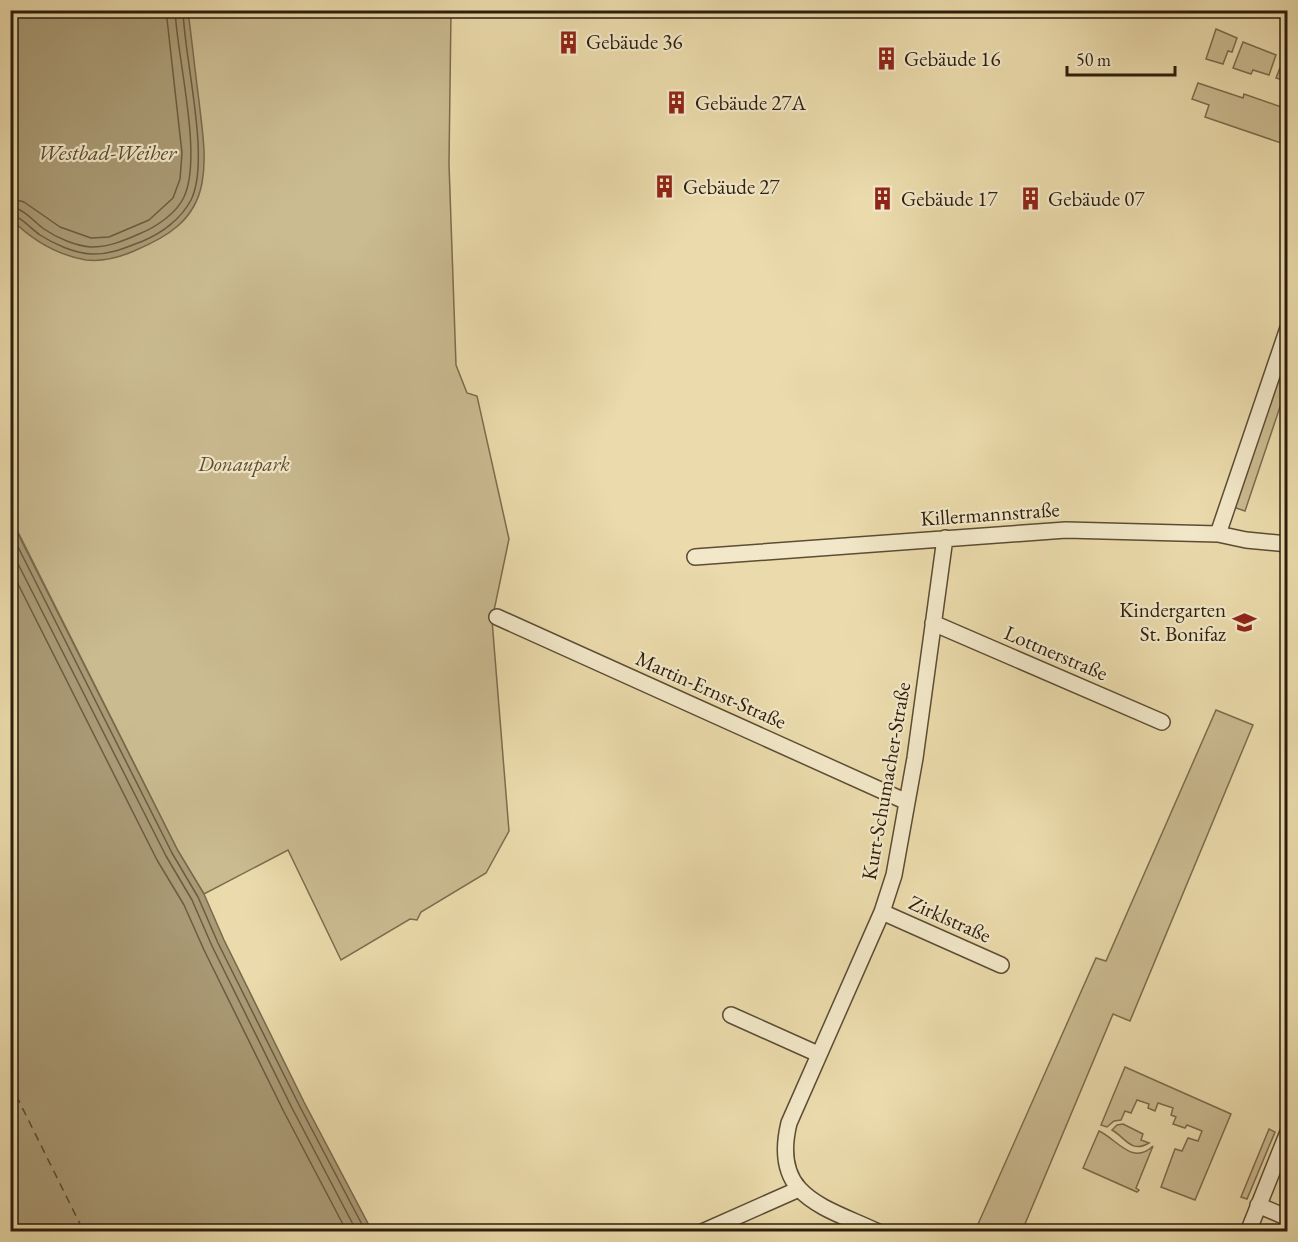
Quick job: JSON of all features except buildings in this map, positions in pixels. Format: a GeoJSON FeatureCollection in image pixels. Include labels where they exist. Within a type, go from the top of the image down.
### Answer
{"type":"FeatureCollection","features":[{"type":"Feature","properties":{"kind":"street"},"geometry":{"type":"LineString","coordinates":[[1218,534],[1287,328]]}},
{"type":"Feature","properties":{"kind":"street","name":"Killermannstraße"},"geometry":{"type":"LineString","coordinates":[[695,557],[1066,530],[1218,534],[1246,540],[1287,544]]}},
{"type":"Feature","properties":{"kind":"street","name":"Kurt-Schumacher-Straße"},"geometry":{"type":"LineString","coordinates":[[878,1232],[816,1203],[799,1189],[789,1175],[784,1159],[785,1141],[789,1123],[882,912],[894,875],[907,802],[945,538]]}},
{"type":"Feature","properties":{"kind":"street","name":"Martin-Ernst-Straße"},"geometry":{"type":"LineString","coordinates":[[497,617],[907,802]]}},
{"type":"Feature","properties":{"kind":"street","name":"Lottnerstraße"},"geometry":{"type":"LineString","coordinates":[[933,623],[1162,722]]}},
{"type":"Feature","properties":{"kind":"street","name":"Zirklstraße"},"geometry":{"type":"LineString","coordinates":[[882,912],[1001,965]]}},
{"type":"Feature","properties":{"kind":"street"},"geometry":{"type":"LineString","coordinates":[[731,1015],[818,1054]]}},
{"type":"Feature","properties":{"kind":"street"},"geometry":{"type":"LineString","coordinates":[[1248,1232],[1287,1132]]}},
{"type":"Feature","properties":{"kind":"street"},"geometry":{"type":"LineString","coordinates":[[702,1232],[799,1189]]}},
{"type":"Feature","properties":{"kind":"street"},"geometry":{"type":"LineString","coordinates":[[1258,1205],[1287,1218]]}},
{"type":"Feature","properties":{"kind":"green space","name":"Donaupark"},"geometry":{"type":"Polygon","coordinates":[[[11,11],[451,11],[449,164],[456,365],[467,393],[477,396],[509,539],[492,620],[509,831],[486,873],[421,912],[417,920],[410,919],[341,960],[288,850],[204,894],[178,851],[11,518],[11,11]]]}},
{"type":"Feature","properties":{"kind":"green space"},"geometry":{"type":"Polygon","coordinates":[[[1216,29],[1237,38],[1232,52],[1228,51],[1223,64],[1206,59],[1216,29]]]}},
{"type":"Feature","properties":{"kind":"green space"},"geometry":{"type":"Polygon","coordinates":[[[1243,42],[1276,55],[1269,75],[1253,70],[1251,74],[1233,68],[1243,42]]]}},
{"type":"Feature","properties":{"kind":"green space"},"geometry":{"type":"Polygon","coordinates":[[[1284,58],[1287,60],[1287,81],[1276,78],[1284,58]]]}},
{"type":"Feature","properties":{"kind":"green space"},"geometry":{"type":"Polygon","coordinates":[[[1198,83],[1243,98],[1244,94],[1287,109],[1287,145],[1205,117],[1209,105],[1192,99],[1198,83]]]}},
{"type":"Feature","properties":{"kind":"green space"},"geometry":{"type":"Polygon","coordinates":[[[1287,338],[1287,386],[1245,511],[1230,506],[1287,338]]]}},
{"type":"Feature","properties":{"kind":"green space"},"geometry":{"type":"Polygon","coordinates":[[[1216,710],[1253,725],[1130,1021],[1113,1014],[1022,1231],[975,1231],[1096,958],[1106,961],[1216,710]]]}},
{"type":"Feature","properties":{"kind":"green space"},"geometry":{"type":"Polygon","coordinates":[[[1125,1067],[1231,1114],[1195,1200],[1161,1187],[1175,1149],[1182,1151],[1188,1138],[1198,1141],[1202,1131],[1187,1125],[1185,1128],[1173,1124],[1176,1117],[1171,1115],[1173,1108],[1158,1103],[1155,1111],[1148,1108],[1149,1104],[1137,1100],[1131,1113],[1125,1111],[1121,1120],[1114,1121],[1107,1127],[1101,1125],[1125,1067]]]}},
{"type":"Feature","properties":{"kind":"green space"},"geometry":{"type":"Polygon","coordinates":[[[1123,1124],[1143,1134],[1141,1140],[1149,1143],[1143,1146],[1133,1146],[1112,1130],[1117,1125],[1123,1124]]]}},
{"type":"Feature","properties":{"kind":"green space"},"geometry":{"type":"Polygon","coordinates":[[[1269,1129],[1275,1132],[1247,1199],[1241,1197],[1269,1129]]]}},
{"type":"Feature","properties":{"kind":"green space"},"geometry":{"type":"Polygon","coordinates":[[[1099,1131],[1131,1152],[1138,1153],[1153,1146],[1136,1188],[1139,1190],[1137,1192],[1083,1168],[1099,1131]]]}},
{"type":"Feature","properties":{"kind":"water","name":"Westbad-Weiher"},"geometry":{"type":"Polygon","coordinates":[[[10,11],[188,11],[204,153],[202,183],[198,196],[193,208],[178,226],[158,240],[122,256],[104,260],[86,260],[75,258],[45,245],[11,219],[10,11]]]}},
{"type":"Feature","properties":{"kind":"water"},"geometry":{"type":"Polygon","coordinates":[[[10,518],[178,851],[204,894],[224,940],[304,1102],[372,1231],[11,1231],[10,518]]]}},
{"type":"Feature","properties":{"kind":"ferry route"},"geometry":{"type":"LineString","coordinates":[[10,1083],[84,1232]]}},
{"type":"Feature","properties":{"kind":"place","name":"Gebäude 36"},"geometry":{"type":"Point","coordinates":[568,42]}},
{"type":"Feature","properties":{"kind":"place","name":"Gebäude 16"},"geometry":{"type":"Point","coordinates":[886,59]}},
{"type":"Feature","properties":{"kind":"place","name":"Gebäude 27A"},"geometry":{"type":"Point","coordinates":[677,103]}},
{"type":"Feature","properties":{"kind":"place","name":"Gebäude 27"},"geometry":{"type":"Point","coordinates":[665,187]}},
{"type":"Feature","properties":{"kind":"place","name":"Gebäude 17"},"geometry":{"type":"Point","coordinates":[883,199]}},
{"type":"Feature","properties":{"kind":"place","name":"Gebäude 07"},"geometry":{"type":"Point","coordinates":[1030,199]}},
{"type":"Feature","properties":{"kind":"place","name":"Kindergarten St. Bonifaz"},"geometry":{"type":"Point","coordinates":[1244,622]}}]}
